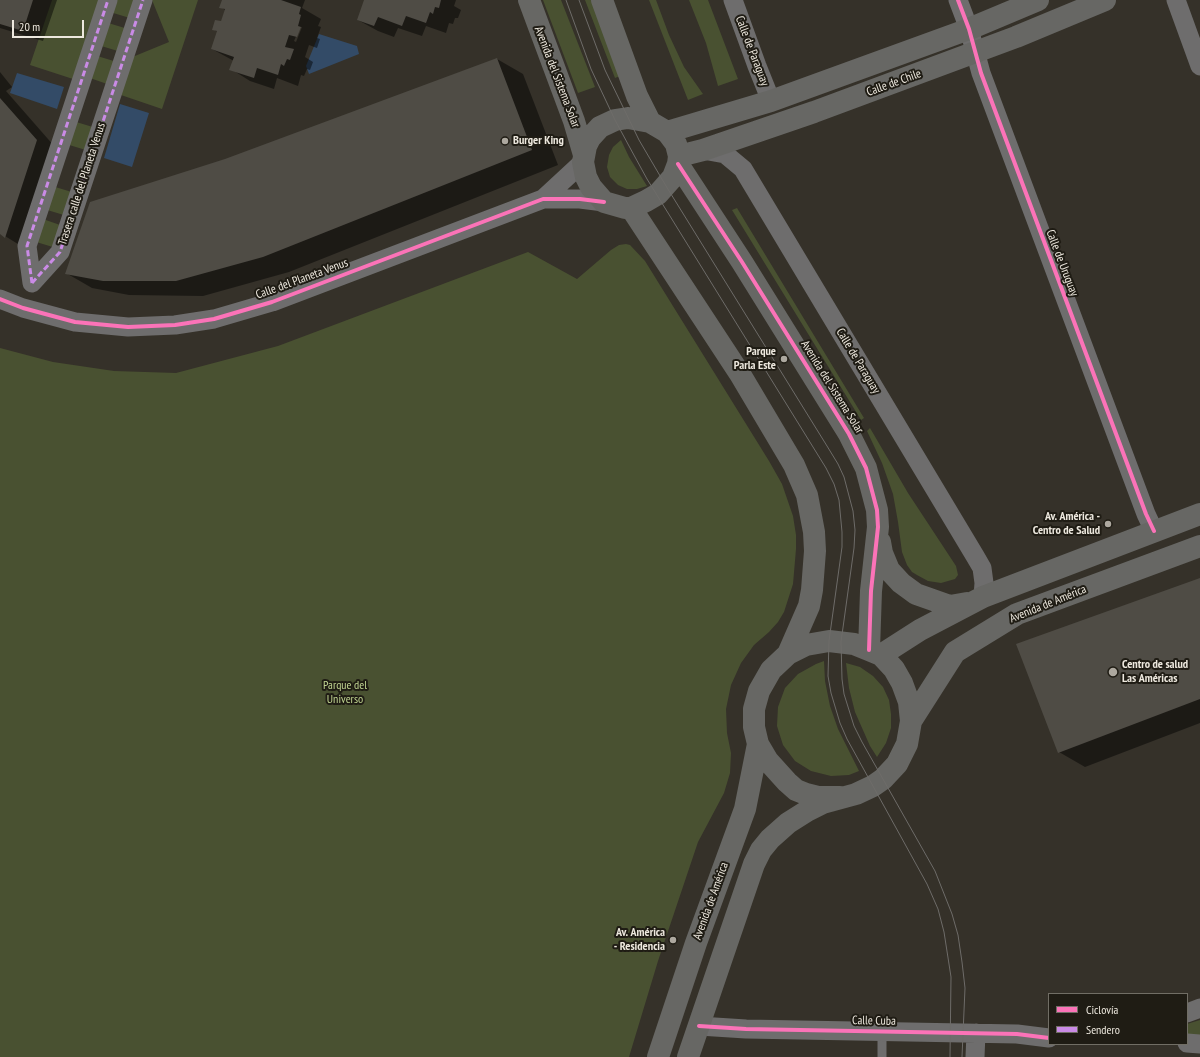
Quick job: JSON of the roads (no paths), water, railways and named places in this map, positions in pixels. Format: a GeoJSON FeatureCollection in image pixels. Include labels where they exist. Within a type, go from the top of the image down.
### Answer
{"type":"FeatureCollection","features":[{"type":"Feature","properties":{"kind":"street","name":"Trasera calle del Planeta Venus"},"geometry":{"type":"LineString","coordinates":[[108,0],[27,246],[32,283],[60,252],[143,0]]}},
{"type":"Feature","properties":{"kind":"street","name":"Avenida del Sistema Solar"},"geometry":{"type":"LineString","coordinates":[[529,0],[574,122],[583,158]]}},
{"type":"Feature","properties":{"kind":"street"},"geometry":{"type":"LineString","coordinates":[[602,0],[637,96],[659,127],[676,144],[679,160],[673,177],[658,194],[646,202],[632,208],[625,208],[604,202],[591,187],[586,177],[583,158],[590,138],[600,127],[614,120],[628,118],[659,127]]}},
{"type":"Feature","properties":{"kind":"street","name":"Calle de Paraguay"},"geometry":{"type":"LineString","coordinates":[[732,0],[771,101]]}},
{"type":"Feature","properties":{"kind":"street","name":"Calle de Uruguay"},"geometry":{"type":"LineString","coordinates":[[958,0],[969,29],[981,73],[1146,514],[1154,531]]}},
{"type":"Feature","properties":{"kind":"street","name":"Calle de Chile"},"geometry":{"type":"LineString","coordinates":[[659,127],[771,101],[969,29],[1038,0]]}},
{"type":"Feature","properties":{"kind":"street","name":"Calle de Chile"},"geometry":{"type":"LineString","coordinates":[[679,160],[703,150],[814,112],[976,53],[1105,0]]}},
{"type":"Feature","properties":{"kind":"street"},"geometry":{"type":"LineString","coordinates":[[1176,0],[1200,66]]}},
{"type":"Feature","properties":{"kind":"street","name":"Calle de Paraguay"},"geometry":{"type":"LineString","coordinates":[[703,150],[725,154],[743,169],[982,568],[984,583],[976,600]]}},
{"type":"Feature","properties":{"kind":"street","name":"Calle del Planeta Venus"},"geometry":{"type":"LineString","coordinates":[[543,199],[583,158]]}},
{"type":"Feature","properties":{"kind":"street","name":"Avenida del Sistema Solar"},"geometry":{"type":"LineString","coordinates":[[679,160],[855,444],[866,468],[877,510],[878,527],[871,591],[875,653]]}},
{"type":"Feature","properties":{"kind":"street","name":"Calle del Planeta Venus"},"geometry":{"type":"LineString","coordinates":[[0,299],[23,308],[75,322],[113,326],[128,327],[175,325],[214,319],[272,302],[543,199],[580,199],[604,202]]}},
{"type":"Feature","properties":{"kind":"street"},"geometry":{"type":"LineString","coordinates":[[632,208],[740,374],[794,465],[807,495],[814,532],[815,551],[812,590],[809,606],[788,654]]}},
{"type":"Feature","properties":{"kind":"street"},"geometry":{"type":"LineString","coordinates":[[875,653],[976,600],[1200,514]]}},
{"type":"Feature","properties":{"kind":"street"},"geometry":{"type":"LineString","coordinates":[[878,527],[882,553],[889,570],[901,584],[916,594],[950,606],[976,600]]}},
{"type":"Feature","properties":{"kind":"street","name":"Avenida de América"},"geometry":{"type":"LineString","coordinates":[[911,721],[955,652],[1017,614],[1200,546]]}},
{"type":"Feature","properties":{"kind":"street","name":"Avenida de América"},"geometry":{"type":"LineString","coordinates":[[688,1057],[754,864],[761,850],[770,839],[788,823],[823,803],[856,794],[873,786],[883,779],[897,764],[907,744],[911,721],[909,702],[902,683],[894,669],[875,653],[854,644],[829,641],[806,645],[788,654],[771,670],[759,691],[754,709],[754,727],[758,744],[768,761],[779,775],[796,790],[818,797],[840,798]]}},
{"type":"Feature","properties":{"kind":"street","name":"Avenida de América"},"geometry":{"type":"LineString","coordinates":[[658,1057],[696,942],[745,808],[758,744]]}},
{"type":"Feature","properties":{"kind":"street"},"geometry":{"type":"LineString","coordinates":[[1188,1013],[1200,1008]]}},
{"type":"Feature","properties":{"kind":"street","name":"Calle Cuba"},"geometry":{"type":"LineString","coordinates":[[699,1026],[746,1029],[1018,1034],[1048,1038]]}},
{"type":"Feature","properties":{"kind":"street"},"geometry":{"type":"LineString","coordinates":[[975,1057],[976,1034]]}},
{"type":"Feature","properties":{"kind":"street"},"geometry":{"type":"LineString","coordinates":[[1188,1044],[1200,1044]]}},
{"type":"Feature","properties":{"kind":"lane"},"geometry":{"type":"LineString","coordinates":[[882,1031],[882,1057]]}},
{"type":"Feature","properties":{"kind":"water"},"geometry":{"type":"Polygon","coordinates":[[[319,34],[357,46],[359,54],[309,74],[306,66],[319,34]]]}},
{"type":"Feature","properties":{"kind":"water"},"geometry":{"type":"Polygon","coordinates":[[[17,73],[64,87],[57,109],[10,93],[17,73]]]}},
{"type":"Feature","properties":{"kind":"water"},"geometry":{"type":"Polygon","coordinates":[[[120,104],[149,113],[132,167],[104,158],[120,104]]]}},
{"type":"Feature","properties":{"kind":"tram line"},"geometry":{"type":"LineString","coordinates":[[566,0],[591,69],[615,120],[647,179],[826,468],[834,484],[839,500],[842,547],[829,641],[828,676],[831,693],[840,723],[847,739],[927,884],[938,909],[944,932],[951,977],[950,1057]]}},
{"type":"Feature","properties":{"kind":"tram line"},"geometry":{"type":"LineString","coordinates":[[579,0],[605,70],[639,140],[838,464],[844,477],[853,511],[855,530],[854,548],[841,642],[844,694],[854,726],[935,871],[952,914],[958,935],[965,988],[962,1057]]}},
{"type":"Feature","properties":{"kind":"place","name":"Burger King"},"geometry":{"type":"Point","coordinates":[505,141]}},
{"type":"Feature","properties":{"kind":"place","name":"Parque Parla Este"},"geometry":{"type":"Point","coordinates":[784,359]}},
{"type":"Feature","properties":{"kind":"place","name":"Av. América - Centro de Salud"},"geometry":{"type":"Point","coordinates":[1108,524]}},
{"type":"Feature","properties":{"kind":"place","name":"Centro de salud Las Américas"},"geometry":{"type":"Point","coordinates":[1113,672]}},
{"type":"Feature","properties":{"kind":"place","name":"Av. América - Residencia"},"geometry":{"type":"Point","coordinates":[673,940]}},
{"type":"Feature","properties":{"kind":"park label","name":"Parque del Universo"},"geometry":{"type":"Point","coordinates":[345,693]}}]}
